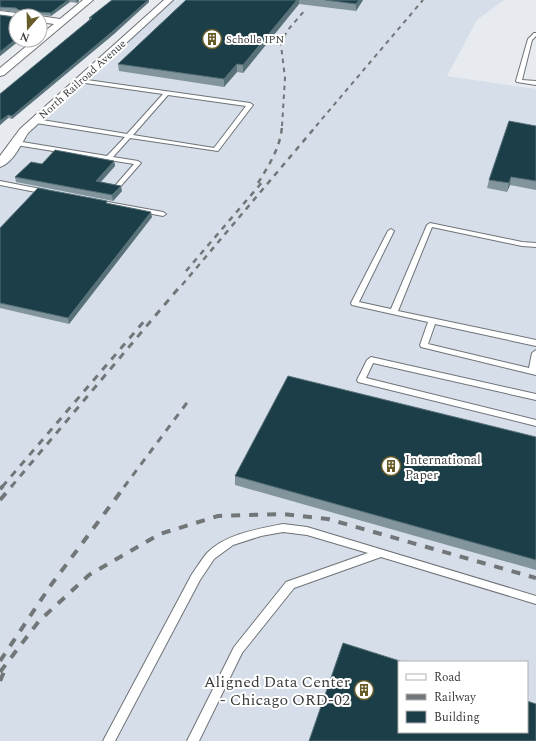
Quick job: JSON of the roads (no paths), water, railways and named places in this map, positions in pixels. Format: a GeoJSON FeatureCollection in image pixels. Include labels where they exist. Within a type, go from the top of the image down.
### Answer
{"type":"FeatureCollection","features":[{"type":"Feature","properties":{"kind":"street"},"geometry":{"type":"LineString","coordinates":[[0,73],[90,0]]}},
{"type":"Feature","properties":{"kind":"street","name":"North Railroad Avenue"},"geometry":{"type":"LineString","coordinates":[[0,163],[8,155],[24,131],[170,0]]}},
{"type":"Feature","properties":{"kind":"street"},"geometry":{"type":"LineString","coordinates":[[48,21],[62,22]]}},
{"type":"Feature","properties":{"kind":"lane"},"geometry":{"type":"LineString","coordinates":[[536,34],[530,39],[519,81],[536,83]]}},
{"type":"Feature","properties":{"kind":"lane"},"geometry":{"type":"LineString","coordinates":[[36,121],[216,150],[250,105],[80,81]]}},
{"type":"Feature","properties":{"kind":"lane"},"geometry":{"type":"LineString","coordinates":[[109,158],[167,93]]}},
{"type":"Feature","properties":{"kind":"lane"},"geometry":{"type":"LineString","coordinates":[[16,143],[138,163],[117,187]]}},
{"type":"Feature","properties":{"kind":"lane"},"geometry":{"type":"LineString","coordinates":[[0,184],[54,194]]}},
{"type":"Feature","properties":{"kind":"lane"},"geometry":{"type":"LineString","coordinates":[[101,202],[163,214]]}},
{"type":"Feature","properties":{"kind":"lane"},"geometry":{"type":"LineString","coordinates":[[394,312],[430,225],[522,244],[536,245]]}},
{"type":"Feature","properties":{"kind":"lane"},"geometry":{"type":"LineString","coordinates":[[391,231],[355,303],[536,344]]}},
{"type":"Feature","properties":{"kind":"lane"},"geometry":{"type":"LineString","coordinates":[[432,321],[424,345],[534,371],[536,353]]}},
{"type":"Feature","properties":{"kind":"lane"},"geometry":{"type":"LineString","coordinates":[[536,397],[371,360],[360,380],[536,423]]}},
{"type":"Feature","properties":{"kind":"lane"},"geometry":{"type":"LineString","coordinates":[[109,741],[196,577],[211,556],[230,542],[261,532],[283,528],[307,530],[536,600]]}},
{"type":"Feature","properties":{"kind":"lane"},"geometry":{"type":"LineString","coordinates":[[193,741],[238,650],[290,584],[381,553]]}},
{"type":"Feature","properties":{"kind":"railway"},"geometry":{"type":"LineString","coordinates":[[316,126],[423,0]]}},
{"type":"Feature","properties":{"kind":"railway"},"geometry":{"type":"LineString","coordinates":[[282,126],[285,78],[281,45],[287,31],[305,10]]}},
{"type":"Feature","properties":{"kind":"railway"},"geometry":{"type":"LineString","coordinates":[[258,183],[277,148],[282,125]]}},
{"type":"Feature","properties":{"kind":"railway"},"geometry":{"type":"LineString","coordinates":[[182,285],[317,125]]}},
{"type":"Feature","properties":{"kind":"railway"},"geometry":{"type":"LineString","coordinates":[[186,271],[264,180]]}},
{"type":"Feature","properties":{"kind":"railway"},"geometry":{"type":"LineString","coordinates":[[11,487],[182,284]]}},
{"type":"Feature","properties":{"kind":"railway"},"geometry":{"type":"LineString","coordinates":[[2,487],[146,319]]}},
{"type":"Feature","properties":{"kind":"railway"},"geometry":{"type":"LineString","coordinates":[[124,487],[189,400]]}},
{"type":"Feature","properties":{"kind":"railway"},"geometry":{"type":"LineString","coordinates":[[0,500],[12,486]]}},
{"type":"Feature","properties":{"kind":"railway"},"geometry":{"type":"LineString","coordinates":[[0,661],[51,585],[125,486]]}},
{"type":"Feature","properties":{"kind":"railway"},"geometry":{"type":"LineString","coordinates":[[0,672],[39,621],[89,575],[160,534],[218,516],[282,514],[328,519],[536,578]]}},
{"type":"Feature","properties":{"kind":"railway"},"geometry":{"type":"LineString","coordinates":[[0,681],[6,667]]}},
{"type":"Feature","properties":{"kind":"place","name":"Scholle IPN"},"geometry":{"type":"Point","coordinates":[212,39]}},
{"type":"Feature","properties":{"kind":"place","name":"International Paper"},"geometry":{"type":"Point","coordinates":[391,466]}},
{"type":"Feature","properties":{"kind":"place","name":"Aligned Data Center - Chicago ORD-02"},"geometry":{"type":"Point","coordinates":[364,690]}}]}
